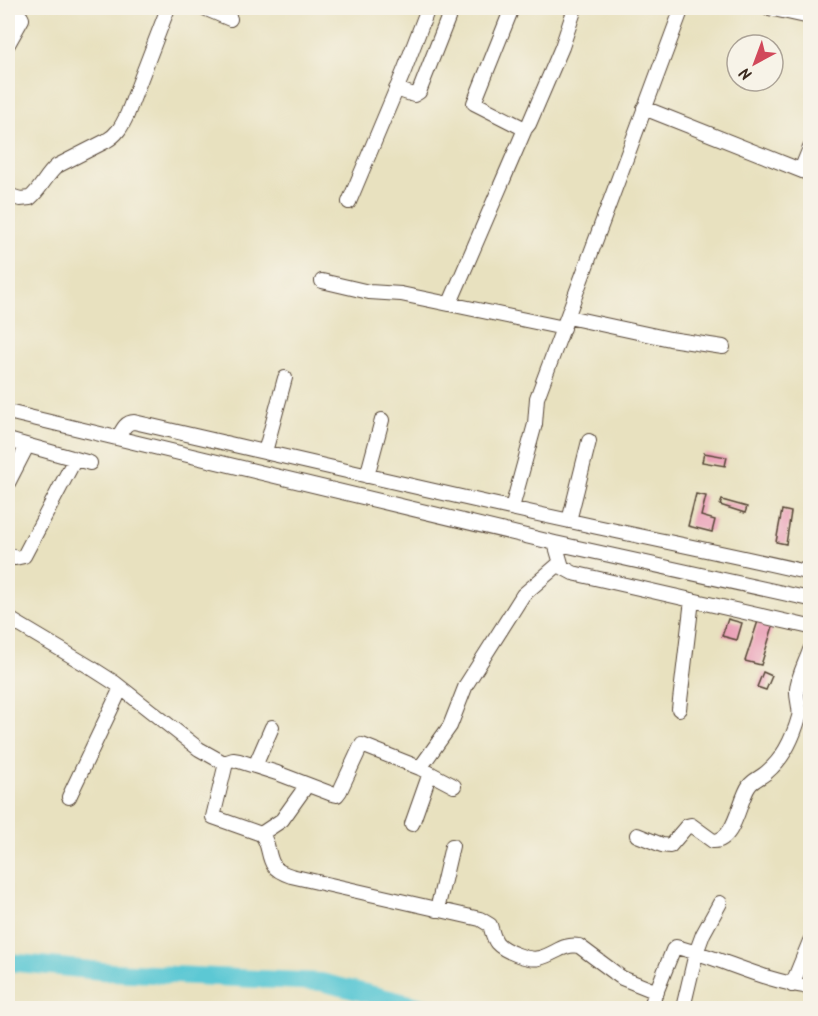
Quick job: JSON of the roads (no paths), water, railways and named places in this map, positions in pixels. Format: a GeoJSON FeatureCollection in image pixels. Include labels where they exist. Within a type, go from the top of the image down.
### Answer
{"type":"FeatureCollection","features":[{"type":"Feature","properties":{"kind":"street"},"geometry":{"type":"LineString","coordinates":[[8,44],[22,19],[11,8]]}},
{"type":"Feature","properties":{"kind":"street"},"geometry":{"type":"LineString","coordinates":[[8,195],[20,199],[30,198],[35,195],[57,166],[113,137],[119,130],[127,115],[168,8]]}},
{"type":"Feature","properties":{"kind":"street"},"geometry":{"type":"LineString","coordinates":[[204,8],[230,19]]}},
{"type":"Feature","properties":{"kind":"street"},"geometry":{"type":"LineString","coordinates":[[396,90],[414,95],[419,92],[452,8]]}},
{"type":"Feature","properties":{"kind":"street"},"geometry":{"type":"LineString","coordinates":[[512,8],[474,103],[525,129]]}},
{"type":"Feature","properties":{"kind":"street"},"geometry":{"type":"LineString","coordinates":[[450,303],[562,47],[575,8]]}},
{"type":"Feature","properties":{"kind":"street"},"geometry":{"type":"LineString","coordinates":[[512,508],[535,424],[537,398],[682,8]]}},
{"type":"Feature","properties":{"kind":"street"},"geometry":{"type":"LineString","coordinates":[[769,8],[810,17]]}},
{"type":"Feature","properties":{"kind":"street"},"geometry":{"type":"LineString","coordinates":[[349,202],[427,11]]}},
{"type":"Feature","properties":{"kind":"street"},"geometry":{"type":"LineString","coordinates":[[644,108],[806,172],[810,148]]}},
{"type":"Feature","properties":{"kind":"street"},"geometry":{"type":"LineString","coordinates":[[322,281],[369,292],[400,294],[723,347]]}},
{"type":"Feature","properties":{"kind":"street"},"geometry":{"type":"LineString","coordinates":[[265,452],[285,378]]}},
{"type":"Feature","properties":{"kind":"street"},"geometry":{"type":"LineString","coordinates":[[8,412],[555,543],[810,599]]}},
{"type":"Feature","properties":{"kind":"street"},"geometry":{"type":"LineString","coordinates":[[367,476],[382,420]]}},
{"type":"Feature","properties":{"kind":"street"},"geometry":{"type":"LineString","coordinates":[[118,438],[126,424],[135,422],[367,476],[810,573]]}},
{"type":"Feature","properties":{"kind":"street"},"geometry":{"type":"LineString","coordinates":[[8,440],[90,463]]}},
{"type":"Feature","properties":{"kind":"street"},"geometry":{"type":"LineString","coordinates":[[569,521],[589,441]]}},
{"type":"Feature","properties":{"kind":"street"},"geometry":{"type":"LineString","coordinates":[[8,483],[27,446]]}},
{"type":"Feature","properties":{"kind":"street"},"geometry":{"type":"LineString","coordinates":[[8,554],[15,558],[24,556],[75,459]]}},
{"type":"Feature","properties":{"kind":"street"},"geometry":{"type":"LineString","coordinates":[[555,543],[560,563],[573,573],[810,627]]}},
{"type":"Feature","properties":{"kind":"street"},"geometry":{"type":"LineString","coordinates":[[412,824],[425,771],[450,726],[466,685],[523,595],[560,563]]}},
{"type":"Feature","properties":{"kind":"street"},"geometry":{"type":"LineString","coordinates":[[679,709],[692,600]]}},
{"type":"Feature","properties":{"kind":"street"},"geometry":{"type":"LineString","coordinates":[[8,618],[121,687],[199,749],[224,763],[236,760],[337,795],[362,745],[425,771],[454,786]]}},
{"type":"Feature","properties":{"kind":"street"},"geometry":{"type":"LineString","coordinates":[[637,835],[670,846],[687,826],[691,825],[713,841],[724,838],[733,825],[748,787],[769,771],[788,747],[800,714],[798,685],[810,650]]}},
{"type":"Feature","properties":{"kind":"street"},"geometry":{"type":"LineString","coordinates":[[69,797],[121,687]]}},
{"type":"Feature","properties":{"kind":"street"},"geometry":{"type":"LineString","coordinates":[[255,766],[272,727]]}},
{"type":"Feature","properties":{"kind":"street"},"geometry":{"type":"LineString","coordinates":[[224,763],[213,817],[261,834],[266,839],[273,866],[283,873],[485,921],[490,925],[493,937],[498,944],[508,951],[530,959],[541,958],[570,945],[579,946],[622,978],[657,992]]}},
{"type":"Feature","properties":{"kind":"street"},"geometry":{"type":"LineString","coordinates":[[261,834],[282,820],[307,784]]}},
{"type":"Feature","properties":{"kind":"street"},"geometry":{"type":"LineString","coordinates":[[437,910],[452,846]]}},
{"type":"Feature","properties":{"kind":"street"},"geometry":{"type":"LineString","coordinates":[[683,1008],[696,953],[720,903]]}},
{"type":"Feature","properties":{"kind":"street"},"geometry":{"type":"LineString","coordinates":[[792,985],[810,941]]}},
{"type":"Feature","properties":{"kind":"street"},"geometry":{"type":"LineString","coordinates":[[650,1008],[675,948],[696,953],[764,978],[810,987]]}},
{"type":"Feature","properties":{"kind":"waterway"},"geometry":{"type":"LineString","coordinates":[[8,962],[112,972],[321,982],[426,1008]]}}]}
